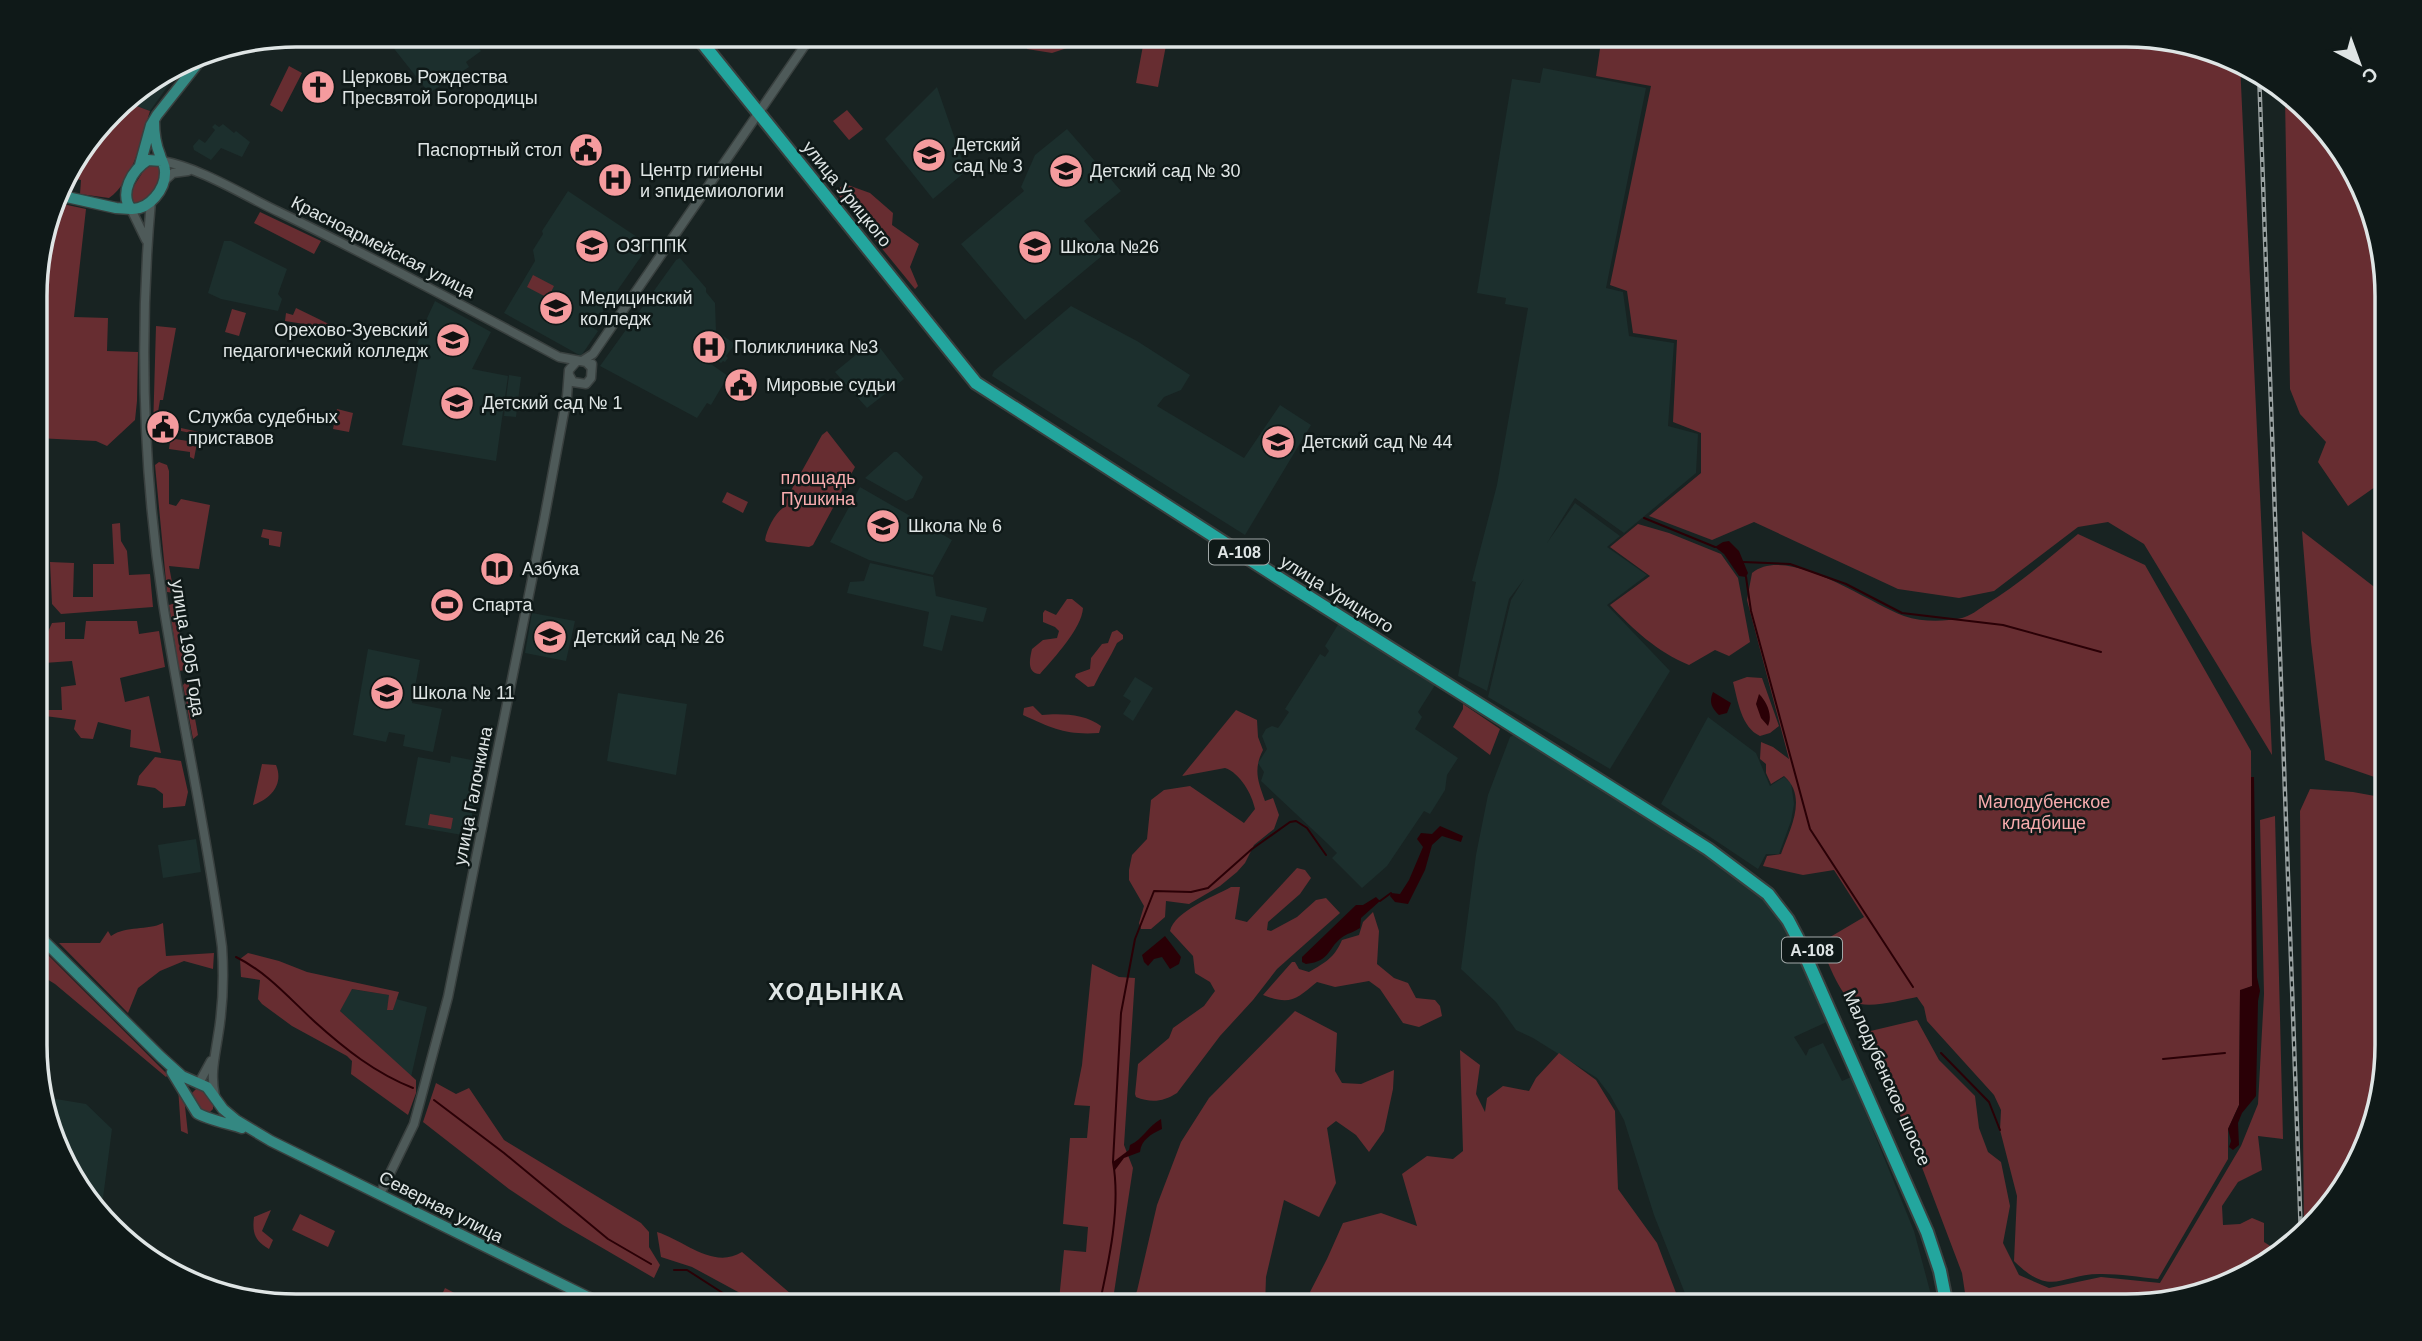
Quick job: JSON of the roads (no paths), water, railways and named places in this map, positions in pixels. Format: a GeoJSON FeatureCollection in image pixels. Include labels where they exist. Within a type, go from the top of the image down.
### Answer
{"type":"FeatureCollection","features":[{"type":"Feature","properties":{"kind":"highway","name":"улица Урицкого"},"geometry":{"type":"LineString","coordinates":[[706,47],[971,375],[1513,721]]}},
{"type":"Feature","properties":{"kind":"highway","name":"Малодубенское шоссе"},"geometry":{"type":"LineString","coordinates":[[1513,721],[1753,880],[1778,906],[1808,960],[1914,1200],[1940,1271],[1945,1294]]}},
{"type":"Feature","properties":{"kind":"highway","name":"Малодубенское шоссе"},"geometry":{"type":"LineString","coordinates":[[1513,721],[1712,843],[1758,875],[1784,901],[1815,956],[1921,1198],[1947,1269],[1952,1294]]}},
{"type":"Feature","properties":{"kind":"main road"},"geometry":{"type":"LineString","coordinates":[[99,204],[112,201],[126,191],[140,166],[155,121],[192,70]]}},
{"type":"Feature","properties":{"kind":"main road"},"geometry":{"type":"LineString","coordinates":[[68,197],[131,209],[144,208],[163,182],[165,168],[154,137],[155,121]]}},
{"type":"Feature","properties":{"kind":"main road"},"geometry":{"type":"LineString","coordinates":[[140,166],[152,159],[162,161]]}},
{"type":"Feature","properties":{"kind":"main road"},"geometry":{"type":"LineString","coordinates":[[126,191],[126,201],[131,209]]}},
{"type":"Feature","properties":{"kind":"main road","name":"Северная улица"},"geometry":{"type":"LineString","coordinates":[[47,944],[161,1057],[186,1078],[202,1079],[229,1114],[262,1136]]}},
{"type":"Feature","properties":{"kind":"main road","name":"Северная улица"},"geometry":{"type":"LineString","coordinates":[[161,1057],[183,1087],[197,1113],[203,1117],[223,1121],[262,1136],[582,1294]]}},
{"type":"Feature","properties":{"kind":"main road"},"geometry":{"type":"LineString","coordinates":[[189,1100],[190,1091],[202,1079]]}},
{"type":"Feature","properties":{"kind":"main road"},"geometry":{"type":"LineString","coordinates":[[210,1118],[216,1111],[216,1098]]}},
{"type":"Feature","properties":{"kind":"street"},"geometry":{"type":"LineString","coordinates":[[567,396],[591,378],[593,354],[804,47]]}},
{"type":"Feature","properties":{"kind":"street","name":"Красноармейская улица"},"geometry":{"type":"LineString","coordinates":[[162,161],[191,171],[393,268],[559,357]]}},
{"type":"Feature","properties":{"kind":"street"},"geometry":{"type":"LineString","coordinates":[[163,182],[173,173],[191,171]]}},
{"type":"Feature","properties":{"kind":"street","name":"улица 1905 Года"},"geometry":{"type":"LineString","coordinates":[[151,201],[147,243],[144,408],[149,482],[163,600],[222,947],[223,985],[213,1056],[216,1098]]}},
{"type":"Feature","properties":{"kind":"street"},"geometry":{"type":"LineString","coordinates":[[131,209],[147,243]]}},
{"type":"Feature","properties":{"kind":"street"},"geometry":{"type":"LineString","coordinates":[[569,372],[579,361],[593,354]]}},
{"type":"Feature","properties":{"kind":"street"},"geometry":{"type":"LineString","coordinates":[[559,357],[579,361],[591,367]]}},
{"type":"Feature","properties":{"kind":"street"},"geometry":{"type":"LineString","coordinates":[[559,357],[573,382],[583,385]]}},
{"type":"Feature","properties":{"kind":"street","name":"улица Галочкина"},"geometry":{"type":"LineString","coordinates":[[380,1194],[414,1124],[448,997],[567,396],[569,372]]}},
{"type":"Feature","properties":{"kind":"street","name":"улица 1905 Года"},"geometry":{"type":"LineString","coordinates":[[202,1079],[213,1056]]}},
{"type":"Feature","properties":{"kind":"waterway"},"geometry":{"type":"LineString","coordinates":[[1644,518],[1715,547]]}},
{"type":"Feature","properties":{"kind":"waterway"},"geometry":{"type":"LineString","coordinates":[[1743,562],[1790,564],[1846,584],[1902,613],[2003,625],[2101,652]]}},
{"type":"Feature","properties":{"kind":"waterway"},"geometry":{"type":"LineString","coordinates":[[1746,577],[1751,611],[1810,829],[1913,987]]}},
{"type":"Feature","properties":{"kind":"waterway"},"geometry":{"type":"LineString","coordinates":[[1101,1294],[1115,1215],[1113,1162],[1121,1013],[1135,939],[1154,891],[1191,892],[1208,888],[1252,849],[1290,822],[1296,821],[1307,828],[1326,855]]}},
{"type":"Feature","properties":{"kind":"waterway"},"geometry":{"type":"LineString","coordinates":[[1380,901],[1391,893]]}},
{"type":"Feature","properties":{"kind":"waterway"},"geometry":{"type":"LineString","coordinates":[[236,957],[268,978],[349,1051],[373,1068],[413,1088]]}},
{"type":"Feature","properties":{"kind":"waterway"},"geometry":{"type":"LineString","coordinates":[[1941,1053],[1989,1102],[2000,1130]]}},
{"type":"Feature","properties":{"kind":"waterway"},"geometry":{"type":"LineString","coordinates":[[2163,1059],[2225,1053]]}},
{"type":"Feature","properties":{"kind":"waterway"},"geometry":{"type":"LineString","coordinates":[[434,1100],[504,1153],[608,1239],[651,1264]]}},
{"type":"Feature","properties":{"kind":"waterway"},"geometry":{"type":"LineString","coordinates":[[674,1270],[687,1270],[724,1294]]}},
{"type":"Feature","properties":{"kind":"railway"},"geometry":{"type":"LineString","coordinates":[[2260,86],[2300,1222]]}},
{"type":"Feature","properties":{"kind":"place","name":"Церковь Рождества Пресвятой Богородицы"},"geometry":{"type":"Point","coordinates":[318,87]}},
{"type":"Feature","properties":{"kind":"place","name":"Паспортный стол"},"geometry":{"type":"Point","coordinates":[586,150]}},
{"type":"Feature","properties":{"kind":"place","name":"Детский сад № 3"},"geometry":{"type":"Point","coordinates":[929,155]}},
{"type":"Feature","properties":{"kind":"place","name":"Детский сад № 30"},"geometry":{"type":"Point","coordinates":[1066,171]}},
{"type":"Feature","properties":{"kind":"place","name":"Центр гигиены и эпидемиологии"},"geometry":{"type":"Point","coordinates":[615,180]}},
{"type":"Feature","properties":{"kind":"place","name":"ОЗГППК"},"geometry":{"type":"Point","coordinates":[592,246]}},
{"type":"Feature","properties":{"kind":"place","name":"Школа №26"},"geometry":{"type":"Point","coordinates":[1035,247]}},
{"type":"Feature","properties":{"kind":"place","name":"Медицинский колледж"},"geometry":{"type":"Point","coordinates":[556,308]}},
{"type":"Feature","properties":{"kind":"place","name":"Орехово-Зуевский педагогический колледж"},"geometry":{"type":"Point","coordinates":[453,340]}},
{"type":"Feature","properties":{"kind":"place","name":"Поликлиника №3"},"geometry":{"type":"Point","coordinates":[709,347]}},
{"type":"Feature","properties":{"kind":"place","name":"Мировые судьи"},"geometry":{"type":"Point","coordinates":[741,385]}},
{"type":"Feature","properties":{"kind":"place","name":"Детский сад № 1"},"geometry":{"type":"Point","coordinates":[457,403]}},
{"type":"Feature","properties":{"kind":"place","name":"Служба судебных приставов"},"geometry":{"type":"Point","coordinates":[163,427]}},
{"type":"Feature","properties":{"kind":"place","name":"Детский сад № 44"},"geometry":{"type":"Point","coordinates":[1278,442]}},
{"type":"Feature","properties":{"kind":"place","name":"Школа № 6"},"geometry":{"type":"Point","coordinates":[883,526]}},
{"type":"Feature","properties":{"kind":"place","name":"Азбука"},"geometry":{"type":"Point","coordinates":[497,569]}},
{"type":"Feature","properties":{"kind":"place","name":"Спарта"},"geometry":{"type":"Point","coordinates":[447,605]}},
{"type":"Feature","properties":{"kind":"place","name":"Детский сад № 26"},"geometry":{"type":"Point","coordinates":[550,637]}},
{"type":"Feature","properties":{"kind":"place","name":"Школа № 11"},"geometry":{"type":"Point","coordinates":[387,693]}},
{"type":"Feature","properties":{"kind":"district","name":"ХОДЫНКА"},"geometry":{"type":"Point","coordinates":[837,992]}},
{"type":"Feature","properties":{"kind":"park label","name":"площадь Пушкина"},"geometry":{"type":"Point","coordinates":[818,488]}},
{"type":"Feature","properties":{"kind":"park label","name":"Малодубенское кладбище"},"geometry":{"type":"Point","coordinates":[2044,812]}}]}
